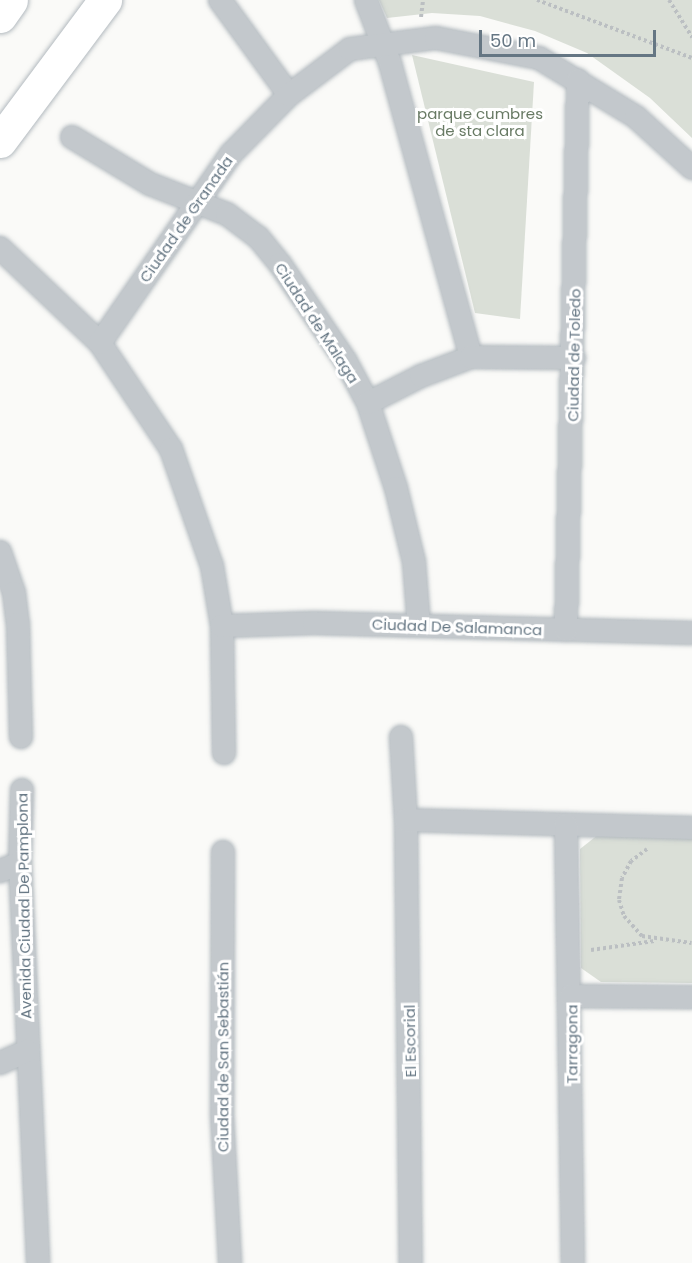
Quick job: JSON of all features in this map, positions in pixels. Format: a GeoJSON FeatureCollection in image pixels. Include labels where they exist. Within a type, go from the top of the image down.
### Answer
{"type":"FeatureCollection","features":[{"type":"Feature","properties":{"kind":"main road"},"geometry":{"type":"LineString","coordinates":[[0,16],[11,0]]}},
{"type":"Feature","properties":{"kind":"main road"},"geometry":{"type":"LineString","coordinates":[[0,141],[105,0]]}},
{"type":"Feature","properties":{"kind":"street"},"geometry":{"type":"LineString","coordinates":[[220,0],[290,95]]}},
{"type":"Feature","properties":{"kind":"street"},"geometry":{"type":"LineString","coordinates":[[366,0],[382,44],[471,357]]}},
{"type":"Feature","properties":{"kind":"street","name":"Ciudad de Granada"},"geometry":{"type":"LineString","coordinates":[[100,343],[194,203],[231,154],[290,95],[350,49],[436,38],[493,47],[539,58],[636,117],[692,168]]}},
{"type":"Feature","properties":{"kind":"street","name":"Ciudad de Toledo"},"geometry":{"type":"LineString","coordinates":[[566,630],[574,358],[578,80]]}},
{"type":"Feature","properties":{"kind":"street","name":"Ciudad de Malaga"},"geometry":{"type":"LineString","coordinates":[[72,137],[150,184],[227,214],[258,237],[345,360],[368,403],[396,488],[414,562],[419,625]]}},
{"type":"Feature","properties":{"kind":"street"},"geometry":{"type":"LineString","coordinates":[[0,248],[100,343],[132,384],[171,449],[200,521],[222,626],[224,753]]}},
{"type":"Feature","properties":{"kind":"street"},"geometry":{"type":"LineString","coordinates":[[368,403],[421,376],[471,357],[574,358]]}},
{"type":"Feature","properties":{"kind":"street"},"geometry":{"type":"LineString","coordinates":[[0,552],[14,593],[10,664],[21,736]]}},
{"type":"Feature","properties":{"kind":"street","name":"Ciudad De Salamanca"},"geometry":{"type":"LineString","coordinates":[[222,626],[419,625],[692,633]]}},
{"type":"Feature","properties":{"kind":"street","name":"El Escorial"},"geometry":{"type":"LineString","coordinates":[[401,737],[406,820],[411,1263]]}},
{"type":"Feature","properties":{"kind":"street","name":"Avenida Ciudad De Pamplona"},"geometry":{"type":"LineString","coordinates":[[22,790],[10,867],[27,1051],[38,1263]]}},
{"type":"Feature","properties":{"kind":"street"},"geometry":{"type":"LineString","coordinates":[[406,820],[692,828]]}},
{"type":"Feature","properties":{"kind":"street","name":"Tarragona"},"geometry":{"type":"LineString","coordinates":[[566,825],[572,996],[573,1263]]}},
{"type":"Feature","properties":{"kind":"street","name":"Ciudad de San Sebastián"},"geometry":{"type":"LineString","coordinates":[[223,852],[222,1114],[230,1263]]}},
{"type":"Feature","properties":{"kind":"street"},"geometry":{"type":"LineString","coordinates":[[572,996],[692,998]]}},
{"type":"Feature","properties":{"kind":"street"},"geometry":{"type":"LineString","coordinates":[[0,1062],[27,1051]]}},
{"type":"Feature","properties":{"kind":"path"},"geometry":{"type":"LineString","coordinates":[[537,0],[547,1],[692,58]]}},
{"type":"Feature","properties":{"kind":"path"},"geometry":{"type":"LineString","coordinates":[[669,0],[692,37]]}},
{"type":"Feature","properties":{"kind":"path"},"geometry":{"type":"LineString","coordinates":[[659,847],[648,848],[631,861],[622,878],[620,900],[624,916],[642,936],[667,941]]}},
{"type":"Feature","properties":{"kind":"path"},"geometry":{"type":"LineString","coordinates":[[570,964],[589,950],[636,940],[692,943]]}},
{"type":"Feature","properties":{"kind":"green space"},"geometry":{"type":"Polygon","coordinates":[[[379,0],[692,0],[692,138],[650,98],[587,53],[535,31],[480,16],[432,13],[387,18],[379,0]]]}},
{"type":"Feature","properties":{"kind":"green space","name":"parque cumbres de sta clara"},"geometry":{"type":"Polygon","coordinates":[[[412,55],[534,82],[520,319],[475,313],[412,55]]]}},
{"type":"Feature","properties":{"kind":"green space"},"geometry":{"type":"Polygon","coordinates":[[[599,834],[692,836],[692,983],[601,982],[581,968],[580,849],[599,834]]]}}]}
